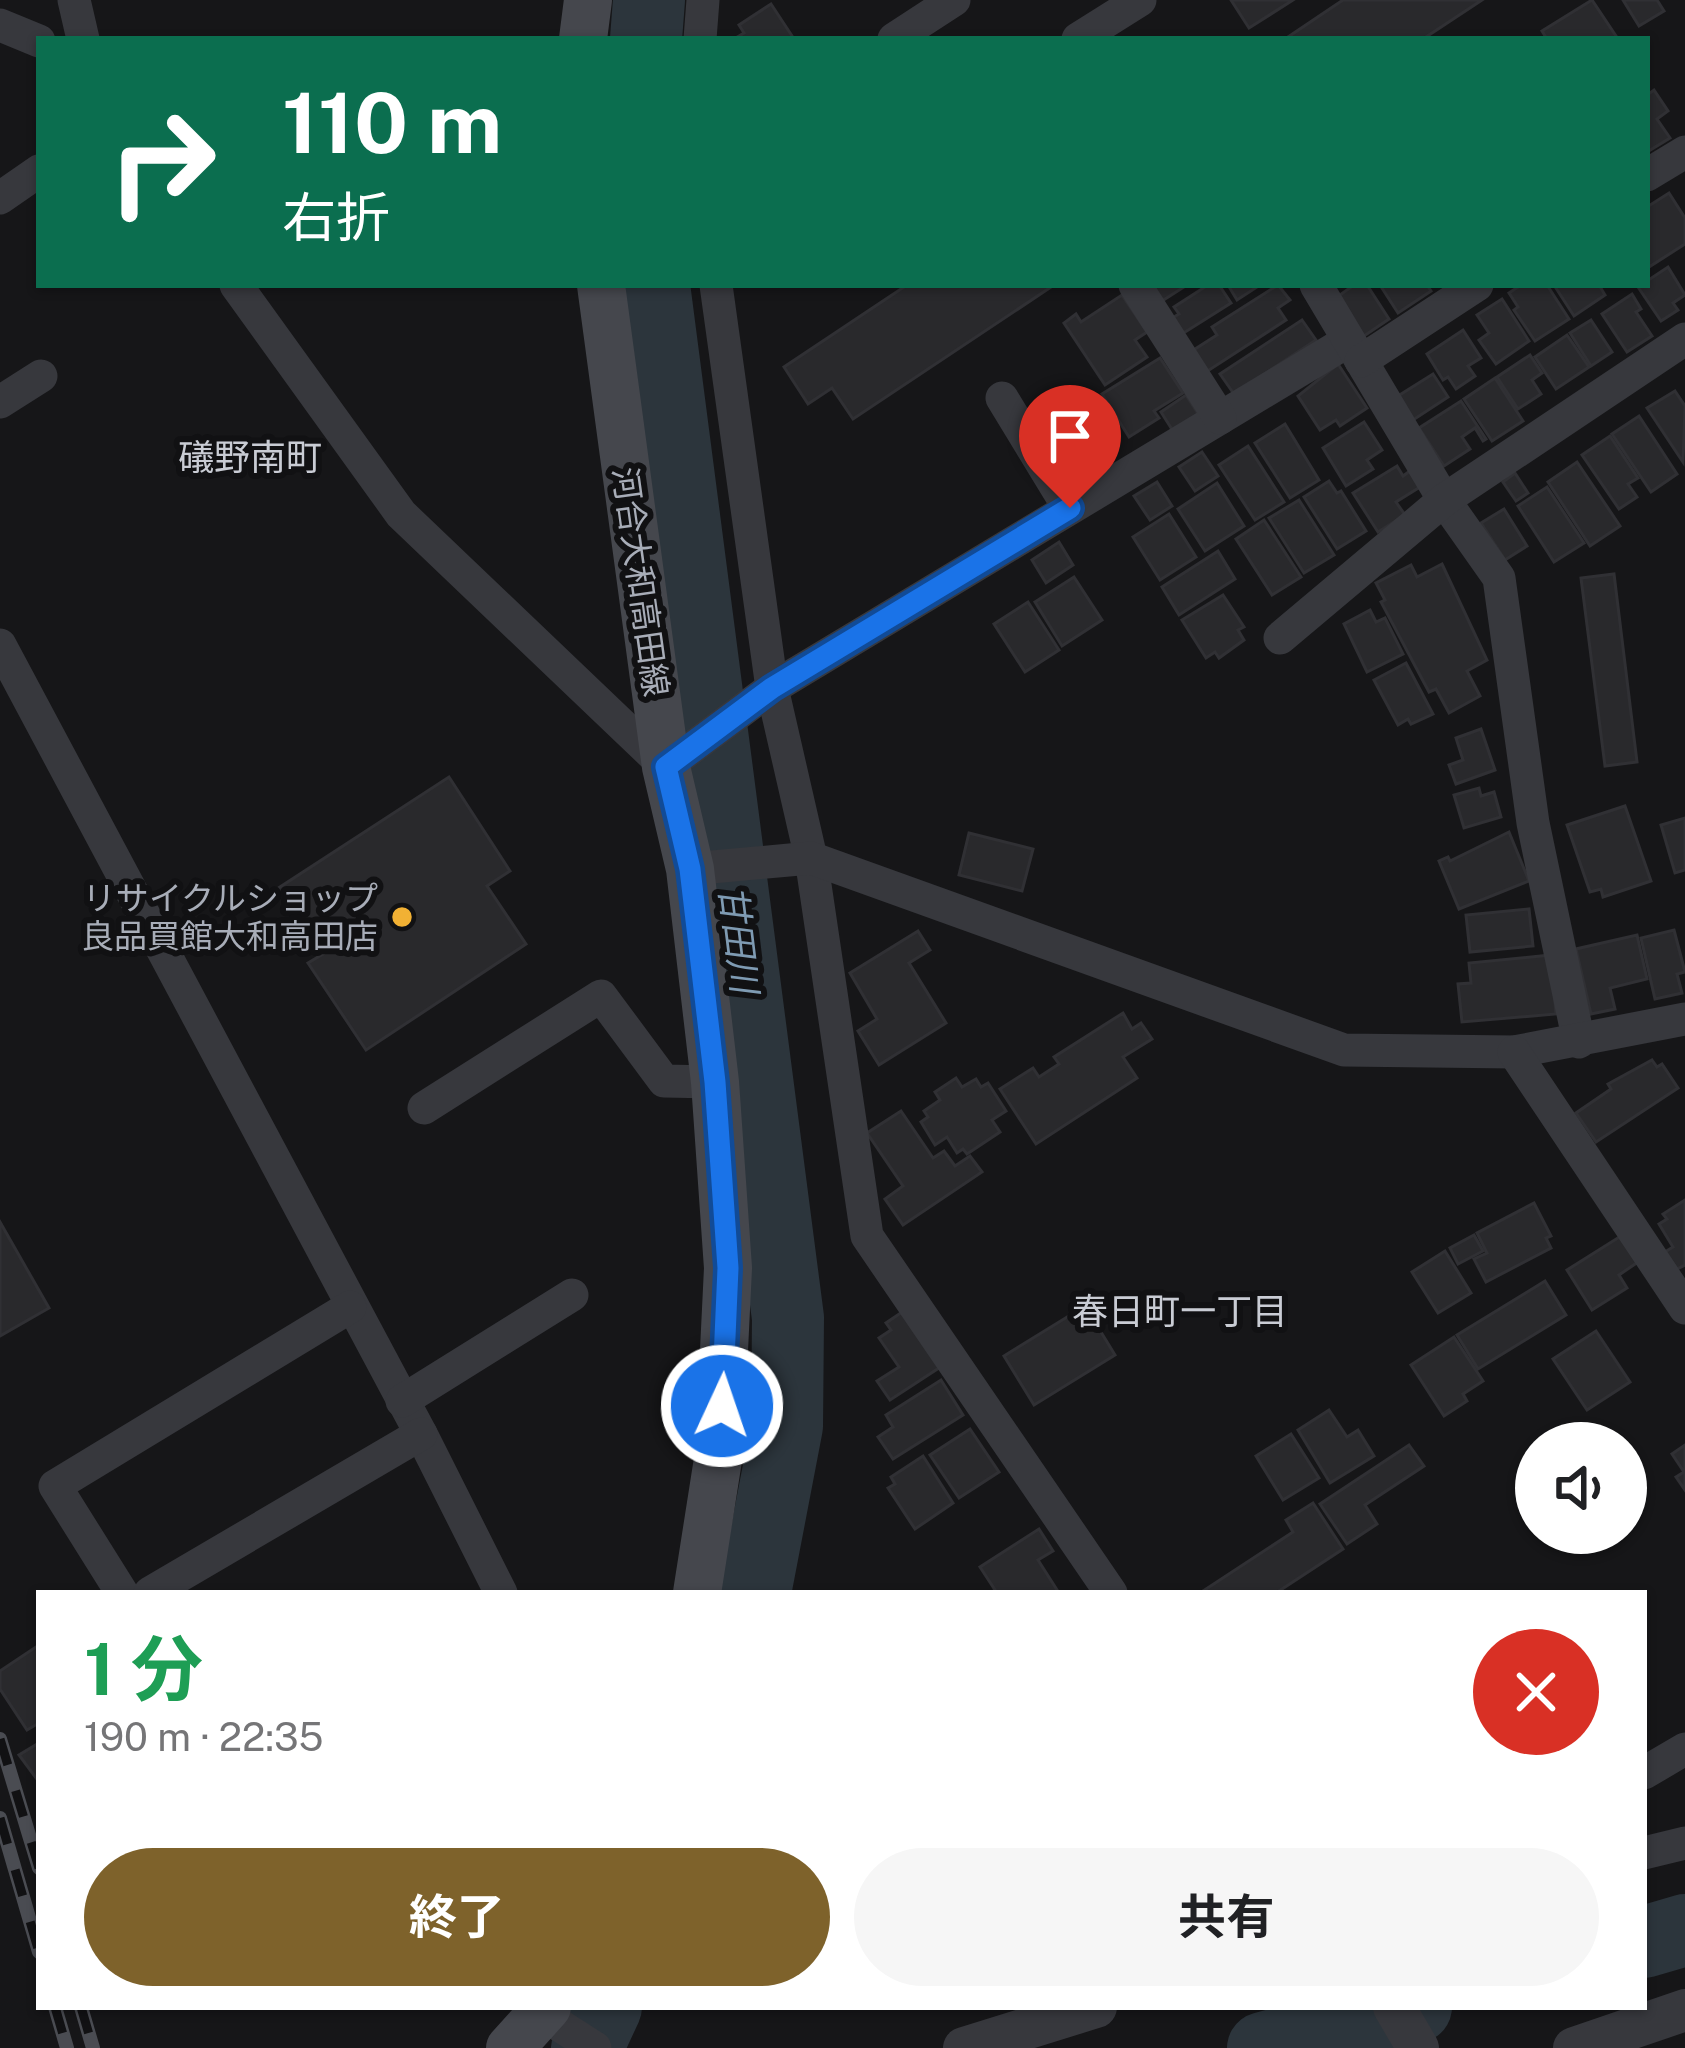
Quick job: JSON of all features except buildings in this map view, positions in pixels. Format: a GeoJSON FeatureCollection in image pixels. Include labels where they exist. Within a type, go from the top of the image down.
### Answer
{"type":"FeatureCollection","features":[{"type":"Feature","properties":{"kind":"main road"},"geometry":{"type":"LineString","coordinates":[[583,36],[588,0]]}},
{"type":"Feature","properties":{"kind":"main road","name":"河合大和高田線"},"geometry":{"type":"LineString","coordinates":[[602,288],[701,869],[728,1268],[719,1453],[697,1590]]}},
{"type":"Feature","properties":{"kind":"street"},"geometry":{"type":"LineString","coordinates":[[74,0],[82,36]]}},
{"type":"Feature","properties":{"kind":"street"},"geometry":{"type":"LineString","coordinates":[[700,36],[703,0]]}},
{"type":"Feature","properties":{"kind":"street"},"geometry":{"type":"LineString","coordinates":[[899,36],[954,0]]}},
{"type":"Feature","properties":{"kind":"street"},"geometry":{"type":"LineString","coordinates":[[1083,36],[1140,0]]}},
{"type":"Feature","properties":{"kind":"street"},"geometry":{"type":"LineString","coordinates":[[0,25],[36,40]]}},
{"type":"Feature","properties":{"kind":"street"},"geometry":{"type":"LineString","coordinates":[[1650,173],[1685,152]]}},
{"type":"Feature","properties":{"kind":"street"},"geometry":{"type":"LineString","coordinates":[[0,198],[36,173]]}},
{"type":"Feature","properties":{"kind":"street"},"geometry":{"type":"LineString","coordinates":[[238,288],[401,514],[682,755],[761,695],[1220,418],[1472,288]]}},
{"type":"Feature","properties":{"kind":"street"},"geometry":{"type":"LineString","coordinates":[[716,288],[761,695],[812,858],[867,1236],[1109,1590]]}},
{"type":"Feature","properties":{"kind":"street"},"geometry":{"type":"LineString","coordinates":[[1137,288],[1220,418]]}},
{"type":"Feature","properties":{"kind":"street"},"geometry":{"type":"LineString","coordinates":[[1318,288],[1444,500],[1499,578],[1533,823],[1580,1042]]}},
{"type":"Feature","properties":{"kind":"street"},"geometry":{"type":"LineString","coordinates":[[1280,638],[1444,500],[1685,339]]}},
{"type":"Feature","properties":{"kind":"street"},"geometry":{"type":"LineString","coordinates":[[0,402],[41,376]]}},
{"type":"Feature","properties":{"kind":"street"},"geometry":{"type":"LineString","coordinates":[[1002,398],[1070,508]]}},
{"type":"Feature","properties":{"kind":"street"},"geometry":{"type":"LineString","coordinates":[[0,645],[421,1434],[498,1590]]}},
{"type":"Feature","properties":{"kind":"street"},"geometry":{"type":"LineString","coordinates":[[701,869],[812,858],[1344,1050],[1514,1052],[1685,1019]]}},
{"type":"Feature","properties":{"kind":"street"},"geometry":{"type":"LineString","coordinates":[[424,1108],[601,996],[664,1081],[715,1082]]}},
{"type":"Feature","properties":{"kind":"street"},"geometry":{"type":"LineString","coordinates":[[1514,1052],[1685,1308]]}},
{"type":"Feature","properties":{"kind":"street"},"geometry":{"type":"LineString","coordinates":[[402,1401],[572,1294]]}},
{"type":"Feature","properties":{"kind":"street"},"geometry":{"type":"LineString","coordinates":[[120,1590],[55,1486],[350,1307]]}},
{"type":"Feature","properties":{"kind":"street"},"geometry":{"type":"LineString","coordinates":[[155,1590],[421,1434]]}},
{"type":"Feature","properties":{"kind":"street"},"geometry":{"type":"LineString","coordinates":[[1647,1771],[1685,1749]]}},
{"type":"Feature","properties":{"kind":"street"},"geometry":{"type":"LineString","coordinates":[[1647,1852],[1685,1843]]}},
{"type":"Feature","properties":{"kind":"street"},"geometry":{"type":"LineString","coordinates":[[964,2048],[1086,2010]]}},
{"type":"Feature","properties":{"kind":"street"},"geometry":{"type":"LineString","coordinates":[[1396,2010],[1418,2048]]}},
{"type":"Feature","properties":{"kind":"street"},"geometry":{"type":"LineString","coordinates":[[1574,2048],[1685,2011]]}},
{"type":"Feature","properties":{"kind":"waterway","name":"甘田川"},"geometry":{"type":"LineString","coordinates":[[646,36],[649,0]]}},
{"type":"Feature","properties":{"kind":"waterway","name":"甘田川"},"geometry":{"type":"LineString","coordinates":[[654,288],[788,1318],[787,1426],[756,1590]]}},
{"type":"Feature","properties":{"kind":"waterway"},"geometry":{"type":"LineString","coordinates":[[1647,1941],[1685,1930]]}},
{"type":"Feature","properties":{"kind":"waterway","name":"甘田川"},"geometry":{"type":"LineString","coordinates":[[587,2048],[605,2010]]}},
{"type":"Feature","properties":{"kind":"waterway"},"geometry":{"type":"LineString","coordinates":[[1263,2048],[1405,2010]]}},
{"type":"Feature","properties":{"kind":"railway"},"geometry":{"type":"LineString","coordinates":[[0,1739],[36,1858]]}},
{"type":"Feature","properties":{"kind":"railway"},"geometry":{"type":"LineString","coordinates":[[0,1818],[36,1942]]}},
{"type":"Feature","properties":{"kind":"railway"},"geometry":{"type":"LineString","coordinates":[[56,2010],[67,2048]]}},
{"type":"Feature","properties":{"kind":"railway"},"geometry":{"type":"LineString","coordinates":[[82,2010],[93,2048]]}},
{"type":"Feature","properties":{"kind":"place","name":"リサイクルショップ 良品買館大和高田店"},"geometry":{"type":"Point","coordinates":[402,917]}},
{"type":"Feature","properties":{"kind":"district","name":"礒野南町"},"geometry":{"type":"Point","coordinates":[250,457]}},
{"type":"Feature","properties":{"kind":"district","name":"春日町一丁目"},"geometry":{"type":"Point","coordinates":[1180,1311]}},
{"type":"Feature","properties":{"kind":"route"},"geometry":{"type":"LineString","coordinates":[[722,1406],[728,1268],[715,1082],[690,869],[666,767],[772,688],[1070,508]]}}]}
